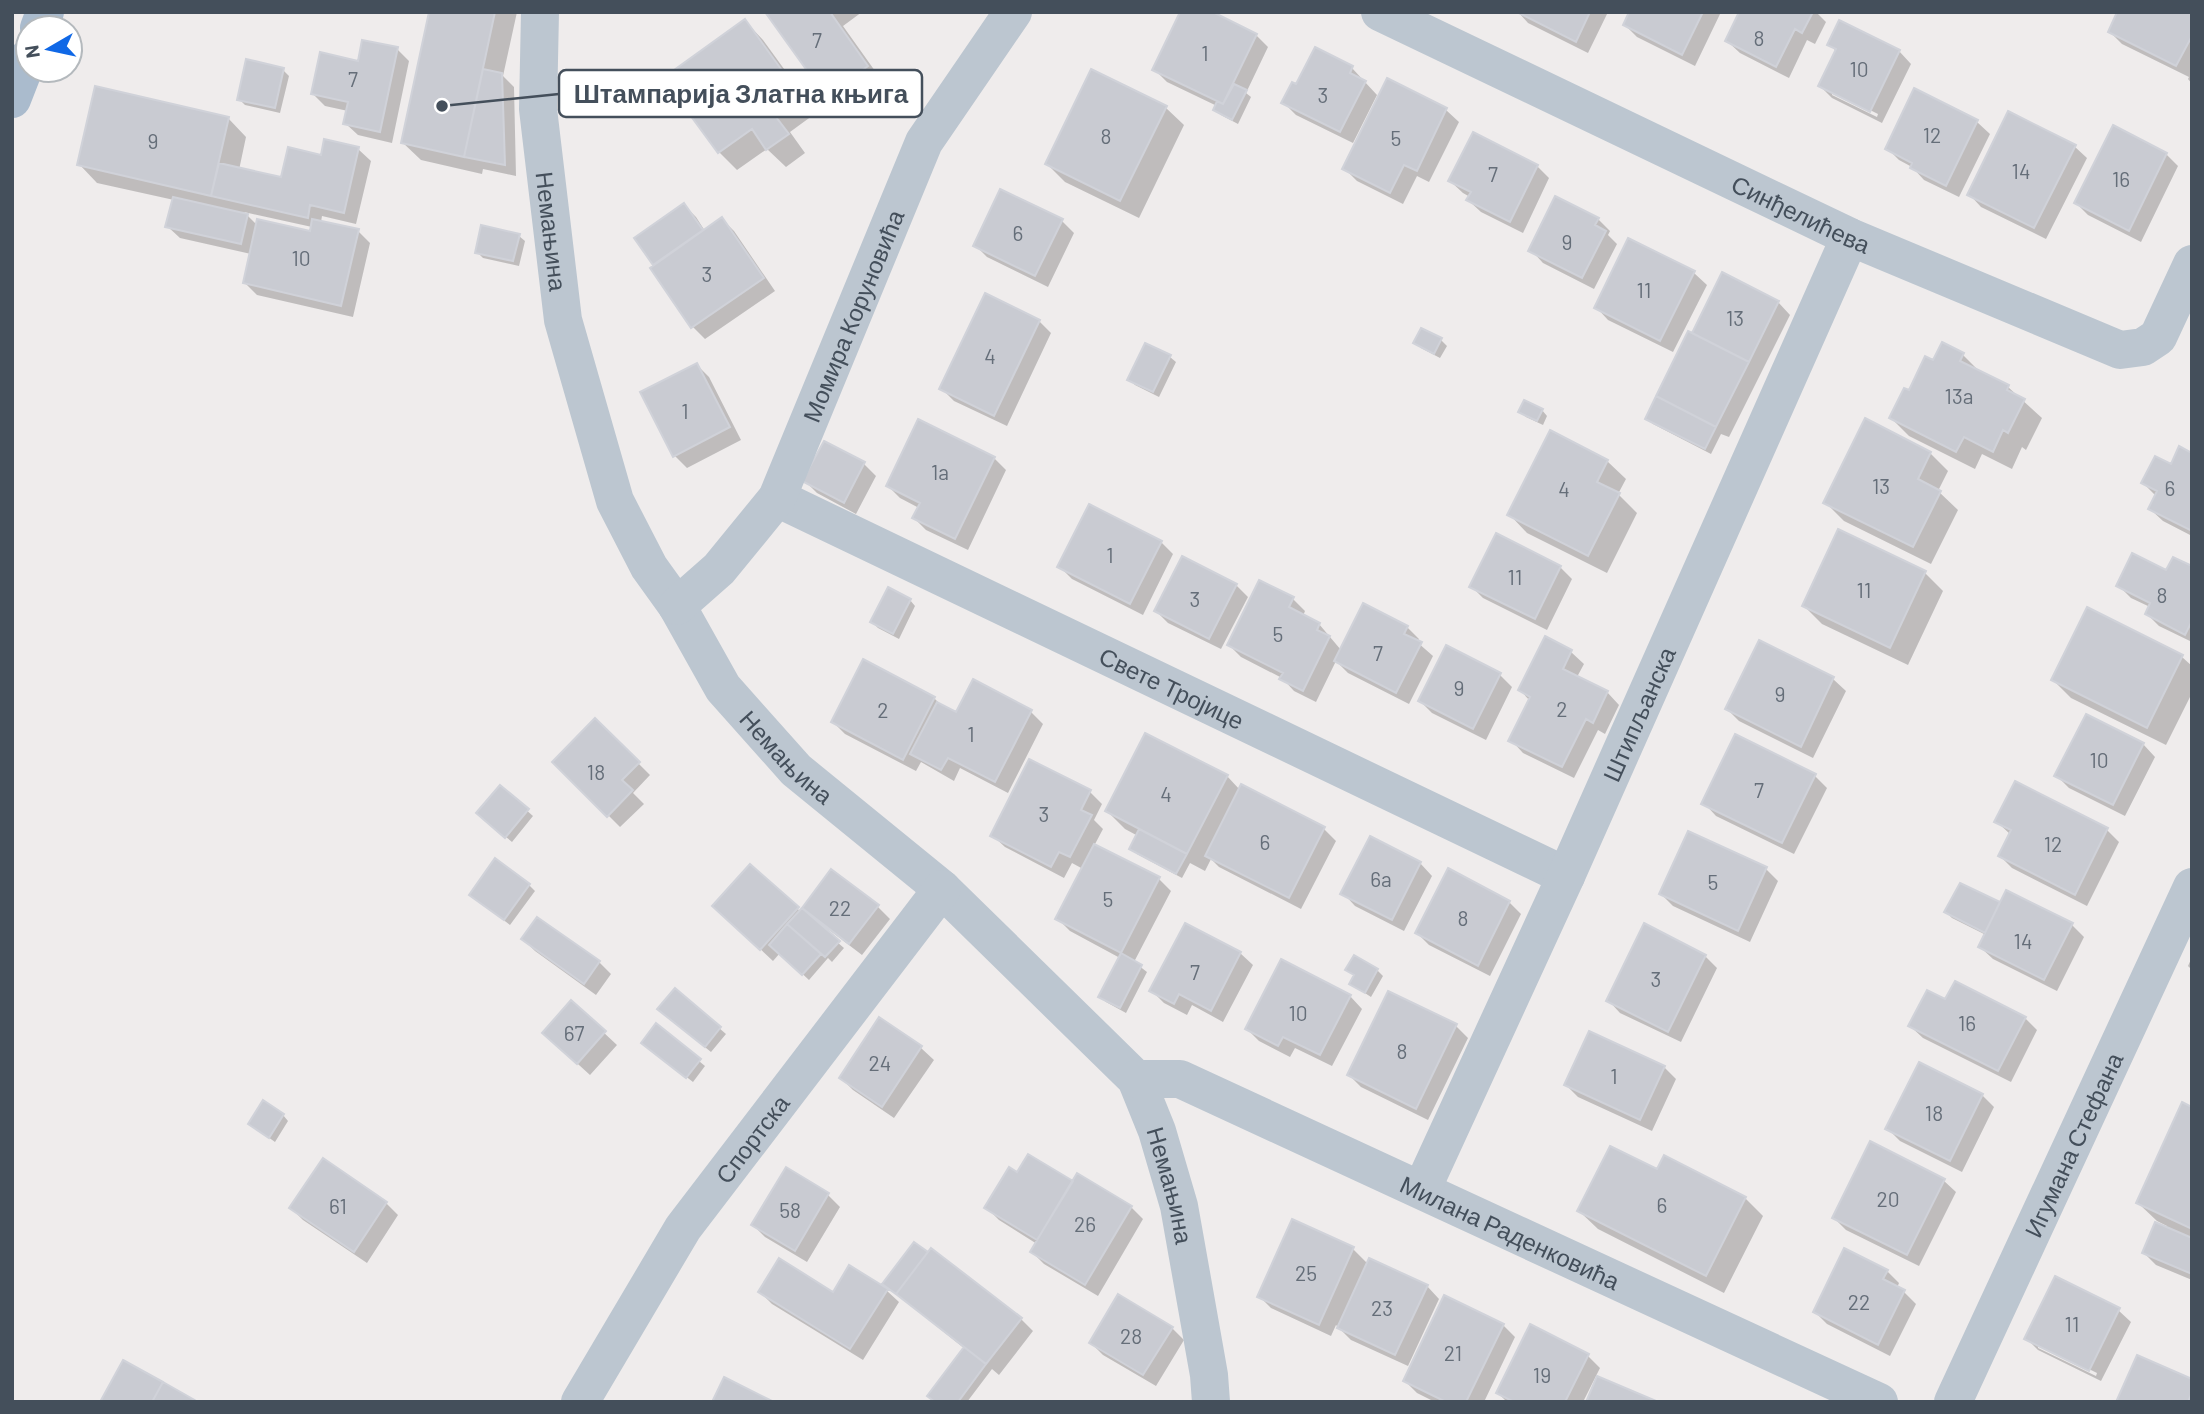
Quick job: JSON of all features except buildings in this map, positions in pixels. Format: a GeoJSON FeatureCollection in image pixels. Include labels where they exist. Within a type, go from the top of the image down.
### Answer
{"type":"FeatureCollection","features":[{"type":"Feature","properties":{"kind":"street","name":"Немањина"},"geometry":{"type":"LineString","coordinates":[[540,12],[538,109],[563,320],[615,501],[649,567],[677,606],[723,688],[796,770],[942,889],[1136,1079],[1157,1131],[1179,1206],[1209,1375],[1211,1402]]}},
{"type":"Feature","properties":{"kind":"street","name":"Момира Коруновића"},"geometry":{"type":"LineString","coordinates":[[677,606],[719,569],[777,498],[925,142],[1013,12]]}},
{"type":"Feature","properties":{"kind":"street","name":"Синђелићева"},"geometry":{"type":"LineString","coordinates":[[1380,12],[1850,237],[2119,350],[2143,347],[2158,337],[2192,264]]}},
{"type":"Feature","properties":{"kind":"street","name":"Штипљанска"},"geometry":{"type":"LineString","coordinates":[[1422,1189],[1566,876],[1850,237]]}},
{"type":"Feature","properties":{"kind":"street","name":"Свете Тројице"},"geometry":{"type":"LineString","coordinates":[[777,498],[1566,876]]}},
{"type":"Feature","properties":{"kind":"street","name":"Игумана Стефана"},"geometry":{"type":"LineString","coordinates":[[1953,1402],[2192,887]]}},
{"type":"Feature","properties":{"kind":"street","name":"Спортска"},"geometry":{"type":"LineString","coordinates":[[580,1402],[683,1228],[942,889]]}},
{"type":"Feature","properties":{"kind":"street","name":"Милана Раденковића"},"geometry":{"type":"LineString","coordinates":[[1136,1079],[1180,1079],[1879,1402]]}},
{"type":"Feature","properties":{"kind":"place","name":"Штампарија Златна књига"},"geometry":{"type":"Point","coordinates":[442,106]}}]}
